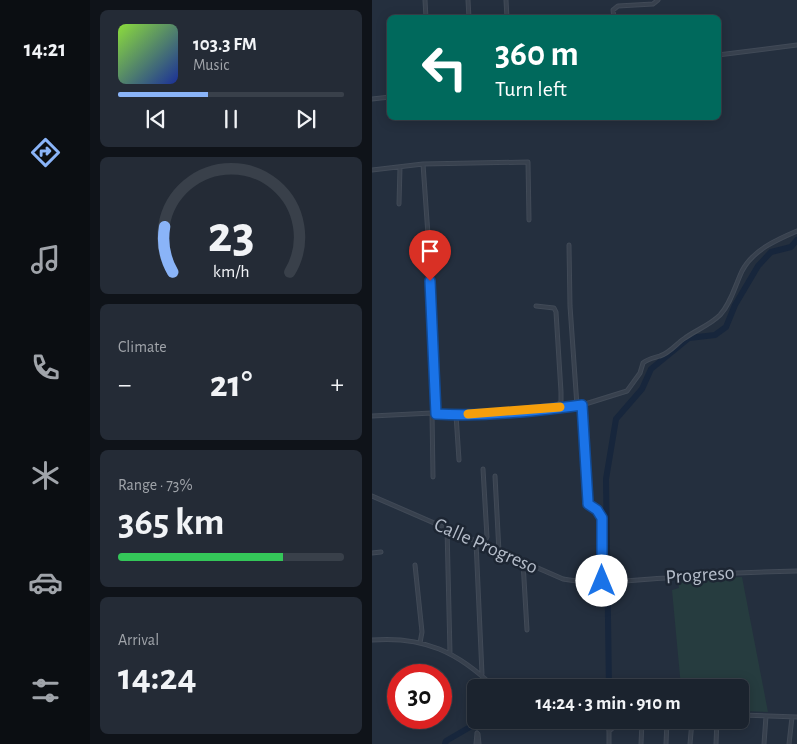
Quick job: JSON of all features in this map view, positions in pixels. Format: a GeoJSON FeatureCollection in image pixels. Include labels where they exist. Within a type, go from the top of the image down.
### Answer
{"type":"FeatureCollection","features":[{"type":"Feature","properties":{"kind":"street"},"geometry":{"type":"LineString","coordinates":[[425,0],[426,15]]}},
{"type":"Feature","properties":{"kind":"street"},"geometry":{"type":"LineString","coordinates":[[468,0],[469,15]]}},
{"type":"Feature","properties":{"kind":"street"},"geometry":{"type":"LineString","coordinates":[[506,0],[507,15]]}},
{"type":"Feature","properties":{"kind":"street"},"geometry":{"type":"LineString","coordinates":[[614,15],[613,10],[618,6],[653,4],[658,0]]}},
{"type":"Feature","properties":{"kind":"street"},"geometry":{"type":"LineString","coordinates":[[721,55],[796,45]]}},
{"type":"Feature","properties":{"kind":"street"},"geometry":{"type":"LineString","coordinates":[[372,99],[387,97]]}},
{"type":"Feature","properties":{"kind":"street"},"geometry":{"type":"LineString","coordinates":[[372,170],[423,164],[526,161],[530,164],[529,220]]}},
{"type":"Feature","properties":{"kind":"street"},"geometry":{"type":"LineString","coordinates":[[423,164],[428,235]]}},
{"type":"Feature","properties":{"kind":"street"},"geometry":{"type":"LineString","coordinates":[[399,204],[400,167]]}},
{"type":"Feature","properties":{"kind":"street"},"geometry":{"type":"LineString","coordinates":[[372,416],[434,413],[456,415],[577,406],[627,391],[640,373],[646,360],[660,356],[686,336],[703,328],[719,316],[732,297],[743,269],[765,246],[796,231]]}},
{"type":"Feature","properties":{"kind":"street"},"geometry":{"type":"LineString","coordinates":[[428,244],[434,413],[433,477]]}},
{"type":"Feature","properties":{"kind":"street"},"geometry":{"type":"LineString","coordinates":[[569,245],[570,306],[577,406]]}},
{"type":"Feature","properties":{"kind":"street"},"geometry":{"type":"LineString","coordinates":[[536,306],[554,308],[556,312],[562,392],[561,401],[556,408]]}},
{"type":"Feature","properties":{"kind":"street"},"geometry":{"type":"LineString","coordinates":[[582,405],[588,504],[597,510],[602,521],[603,581]]}},
{"type":"Feature","properties":{"kind":"street"},"geometry":{"type":"LineString","coordinates":[[456,415],[459,460]]}},
{"type":"Feature","properties":{"kind":"street"},"geometry":{"type":"LineString","coordinates":[[483,469],[487,537],[483,545]]}},
{"type":"Feature","properties":{"kind":"street"},"geometry":{"type":"LineString","coordinates":[[495,476],[499,552]]}},
{"type":"Feature","properties":{"kind":"street","name":"Calle Progreso"},"geometry":{"type":"LineString","coordinates":[[372,496],[563,579],[603,581]]}},
{"type":"Feature","properties":{"kind":"street"},"geometry":{"type":"LineString","coordinates":[[447,528],[450,653]]}},
{"type":"Feature","properties":{"kind":"street"},"geometry":{"type":"LineString","coordinates":[[476,542],[482,675]]}},
{"type":"Feature","properties":{"kind":"street"},"geometry":{"type":"LineString","coordinates":[[372,553],[381,552]]}},
{"type":"Feature","properties":{"kind":"street"},"geometry":{"type":"LineString","coordinates":[[523,562],[527,630]]}},
{"type":"Feature","properties":{"kind":"street"},"geometry":{"type":"LineString","coordinates":[[415,565],[422,632],[420,643]]}},
{"type":"Feature","properties":{"kind":"street","name":"Progreso"},"geometry":{"type":"LineString","coordinates":[[603,581],[744,572],[796,571]]}},
{"type":"Feature","properties":{"kind":"street"},"geometry":{"type":"LineString","coordinates":[[372,640],[396,639],[420,643],[450,653],[486,679]]}},
{"type":"Feature","properties":{"kind":"street"},"geometry":{"type":"LineString","coordinates":[[749,715],[796,717]]}},
{"type":"Feature","properties":{"kind":"street"},"geometry":{"type":"LineString","coordinates":[[764,744],[766,716]]}},
{"type":"Feature","properties":{"kind":"street"},"geometry":{"type":"LineString","coordinates":[[789,744],[792,716]]}},
{"type":"Feature","properties":{"kind":"street"},"geometry":{"type":"LineString","coordinates":[[609,744],[610,731],[612,729]]}},
{"type":"Feature","properties":{"kind":"street"},"geometry":{"type":"LineString","coordinates":[[641,744],[642,729]]}},
{"type":"Feature","properties":{"kind":"street"},"geometry":{"type":"LineString","coordinates":[[666,744],[667,729]]}},
{"type":"Feature","properties":{"kind":"street"},"geometry":{"type":"LineString","coordinates":[[690,744],[691,729]]}},
{"type":"Feature","properties":{"kind":"street"},"geometry":{"type":"LineString","coordinates":[[716,744],[717,729]]}},
{"type":"Feature","properties":{"kind":"green space"},"geometry":{"type":"Polygon","coordinates":[[[742,577],[768,712],[749,711],[749,679],[680,679],[672,590],[679,588],[678,580],[742,577]]]}},
{"type":"Feature","properties":{"kind":"waterway"},"geometry":{"type":"LineString","coordinates":[[609,679],[606,479],[616,419],[642,389],[651,369],[689,338],[715,335],[726,327],[735,305],[758,266],[771,252],[791,247],[797,240]]}},
{"type":"Feature","properties":{"kind":"waterway"},"geometry":{"type":"LineString","coordinates":[[445,744],[446,741],[467,729]]}},
{"type":"Feature","properties":{"kind":"slow traffic"},"geometry":{"type":"LineString","coordinates":[[468,414],[560,407]]}},
{"type":"Feature","properties":{"kind":"route"},"geometry":{"type":"LineString","coordinates":[[430,281],[436,414],[456,415],[506,412],[582,405],[588,504],[597,510],[602,518],[602,581]]}}]}
